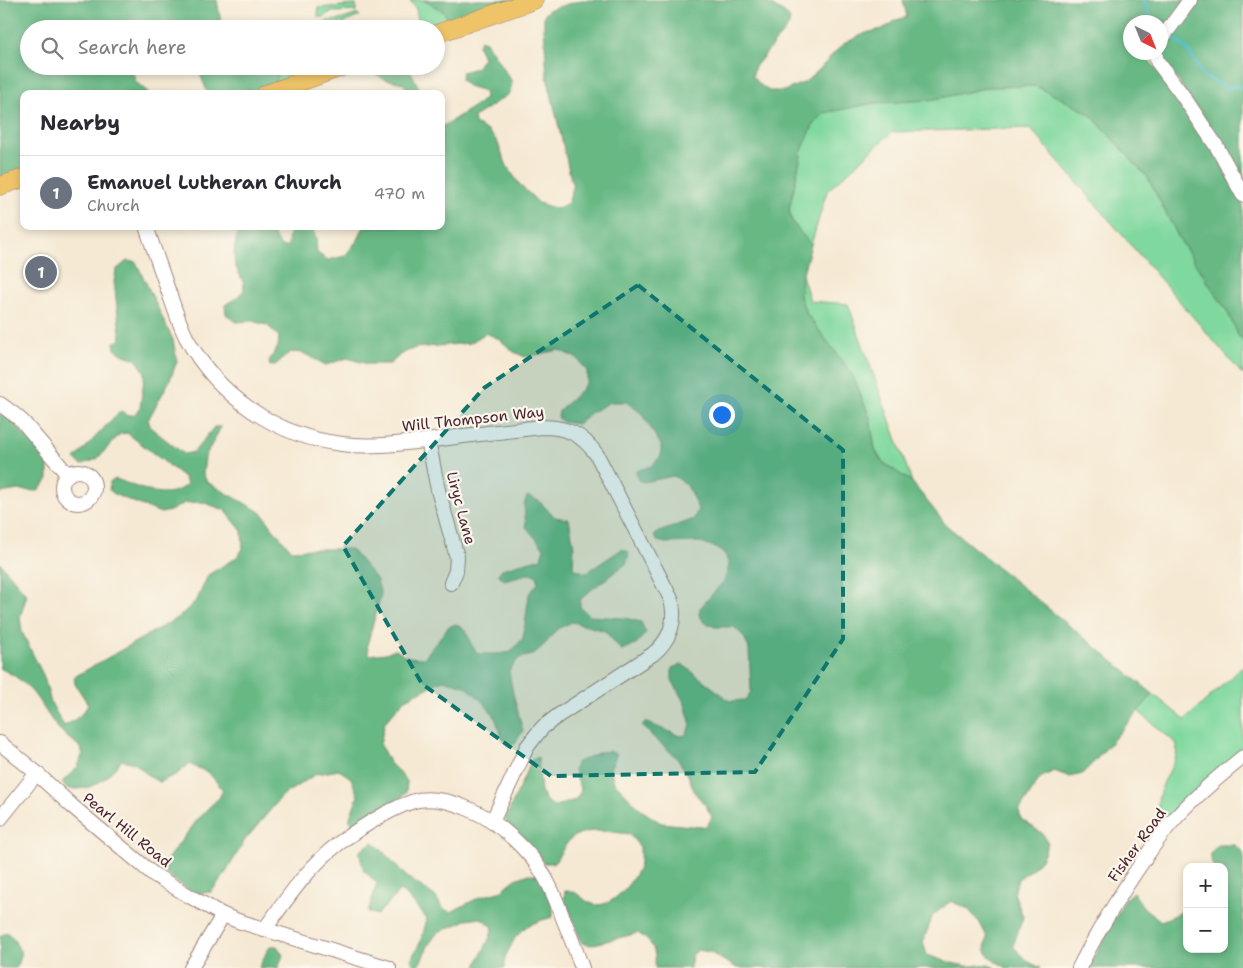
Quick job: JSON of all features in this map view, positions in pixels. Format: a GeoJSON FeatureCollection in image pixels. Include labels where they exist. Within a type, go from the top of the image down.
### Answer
{"type":"FeatureCollection","features":[{"type":"Feature","properties":{"kind":"main road"},"geometry":{"type":"LineString","coordinates":[[445,31],[534,0]]}},
{"type":"Feature","properties":{"kind":"main road"},"geometry":{"type":"LineString","coordinates":[[277,90],[320,75]]}},
{"type":"Feature","properties":{"kind":"main road"},"geometry":{"type":"LineString","coordinates":[[0,186],[20,179]]}},
{"type":"Feature","properties":{"kind":"street"},"geometry":{"type":"LineString","coordinates":[[1168,30],[1190,0]]}},
{"type":"Feature","properties":{"kind":"street"},"geometry":{"type":"LineString","coordinates":[[1157,60],[1217,147],[1243,195]]}},
{"type":"Feature","properties":{"kind":"street","name":"Will Thompson Way"},"geometry":{"type":"LineString","coordinates":[[147,230],[175,311],[186,337],[195,352],[216,379],[238,401],[286,430],[325,442],[360,445],[399,443],[556,427],[568,430],[582,438],[597,455],[668,594],[672,604],[672,626],[668,638],[658,650],[555,718],[531,740],[492,822]]}},
{"type":"Feature","properties":{"kind":"street"},"geometry":{"type":"LineString","coordinates":[[0,404],[23,422],[68,475]]}},
{"type":"Feature","properties":{"kind":"street","name":"Liryc Lane"},"geometry":{"type":"LineString","coordinates":[[428,440],[438,490],[457,557],[456,571],[451,583]]}},
{"type":"Feature","properties":{"kind":"street","name":"Pearl Hill Road"},"geometry":{"type":"LineString","coordinates":[[0,743],[153,874],[191,897],[223,915],[264,930],[335,950],[389,968]]}},
{"type":"Feature","properties":{"kind":"street","name":"Fisher Road"},"geometry":{"type":"LineString","coordinates":[[1079,968],[1090,944],[1106,917],[1147,854],[1172,822],[1199,794],[1243,758]]}},
{"type":"Feature","properties":{"kind":"street"},"geometry":{"type":"LineString","coordinates":[[0,819],[37,773]]}},
{"type":"Feature","properties":{"kind":"street"},"geometry":{"type":"LineString","coordinates":[[264,930],[311,869],[357,830],[394,809],[417,800],[433,799],[465,807],[483,816],[514,840],[532,858],[552,892],[582,968]]}},
{"type":"Feature","properties":{"kind":"street"},"geometry":{"type":"LineString","coordinates":[[191,968],[223,915]]}},
{"type":"Feature","properties":{"kind":"highlighted area"},"geometry":{"type":"Polygon","coordinates":[[[638,285],[843,450],[843,639],[755,772],[551,776],[422,684],[343,546],[484,388],[638,285]]]}},
{"type":"Feature","properties":{"kind":"green space"},"geometry":{"type":"Polygon","coordinates":[[[0,0],[217,0],[220,20],[20,20],[20,75],[134,75],[136,82],[145,90],[20,90],[20,170],[0,177],[0,0]]]}},
{"type":"Feature","properties":{"kind":"green space"},"geometry":{"type":"Polygon","coordinates":[[[410,0],[423,0],[442,10],[453,21],[445,24],[445,20],[418,20],[416,9],[410,0]]]}},
{"type":"Feature","properties":{"kind":"green space"},"geometry":{"type":"Polygon","coordinates":[[[423,0],[519,0],[453,21],[442,10],[423,0]]]}},
{"type":"Feature","properties":{"kind":"green space"},"geometry":{"type":"Polygon","coordinates":[[[581,0],[762,0],[790,18],[789,25],[754,68],[753,76],[759,84],[769,91],[784,91],[805,82],[845,43],[907,17],[903,0],[1185,0],[1168,23],[1168,15],[1123,15],[1123,60],[1148,60],[1155,67],[1219,160],[1243,205],[1243,339],[1239,337],[1227,311],[1180,240],[1148,178],[1090,114],[1036,86],[989,87],[931,100],[874,103],[824,113],[814,123],[802,150],[789,210],[792,222],[811,245],[802,276],[800,296],[806,313],[852,374],[870,418],[875,450],[882,462],[912,482],[946,525],[1153,694],[1082,774],[1070,777],[1054,771],[1040,778],[1019,811],[1021,819],[1043,834],[1048,843],[1042,858],[1031,870],[1018,879],[1014,893],[1023,917],[1013,946],[1027,961],[1041,968],[1007,968],[990,958],[985,949],[987,937],[980,923],[968,909],[951,901],[933,915],[923,942],[927,955],[962,965],[984,965],[995,968],[737,968],[709,952],[698,950],[692,955],[690,968],[655,968],[653,948],[638,933],[590,945],[582,943],[564,899],[565,891],[574,892],[593,904],[600,905],[614,899],[627,886],[639,867],[640,847],[629,834],[600,831],[586,832],[573,837],[554,863],[544,863],[507,826],[506,818],[531,761],[538,757],[541,792],[546,801],[554,806],[576,799],[581,791],[574,770],[576,763],[600,752],[609,751],[617,754],[610,768],[614,782],[641,810],[661,823],[707,826],[712,817],[695,793],[688,775],[676,757],[642,725],[645,722],[680,736],[686,735],[691,725],[685,704],[672,680],[672,668],[682,664],[730,701],[745,700],[751,692],[749,649],[744,637],[734,627],[715,627],[704,622],[699,615],[700,608],[724,581],[729,566],[725,554],[712,546],[699,542],[665,543],[657,541],[654,536],[659,532],[694,519],[698,509],[687,485],[674,476],[644,482],[638,480],[636,471],[651,466],[661,456],[661,445],[641,413],[626,402],[610,402],[592,412],[577,424],[562,422],[558,417],[559,411],[582,389],[587,381],[587,371],[578,359],[559,350],[525,357],[514,352],[499,339],[486,333],[470,343],[415,348],[401,354],[390,364],[368,364],[347,358],[326,365],[303,353],[291,352],[275,365],[270,366],[269,361],[278,347],[279,337],[267,325],[252,321],[235,322],[226,314],[225,305],[244,290],[243,280],[236,267],[234,257],[238,230],[272,230],[281,247],[288,247],[289,230],[313,230],[316,238],[317,253],[328,260],[345,256],[359,238],[362,230],[445,230],[445,125],[485,98],[484,91],[468,86],[461,80],[462,72],[476,68],[483,58],[478,45],[480,40],[486,42],[512,82],[510,93],[474,117],[475,124],[488,131],[497,141],[507,166],[520,185],[539,203],[556,209],[568,203],[573,188],[547,76],[544,15],[548,10],[581,0]]]}},
{"type":"Feature","properties":{"kind":"green space"},"geometry":{"type":"Polygon","coordinates":[[[1200,0],[1243,0],[1243,182],[1165,60],[1168,60],[1168,44],[1200,0]]]}},
{"type":"Feature","properties":{"kind":"green space"},"geometry":{"type":"Polygon","coordinates":[[[356,5],[356,11],[331,12],[318,17],[318,8],[356,5]]]}},
{"type":"Feature","properties":{"kind":"green space"},"geometry":{"type":"Polygon","coordinates":[[[358,14],[360,16],[351,20],[340,20],[358,14]]]}},
{"type":"Feature","properties":{"kind":"green space"},"geometry":{"type":"Polygon","coordinates":[[[201,75],[278,75],[275,83],[253,90],[206,90],[201,75]]]}},
{"type":"Feature","properties":{"kind":"green space"},"geometry":{"type":"Polygon","coordinates":[[[275,75],[297,75],[275,83],[275,75]]]}},
{"type":"Feature","properties":{"kind":"green space"},"geometry":{"type":"Polygon","coordinates":[[[378,75],[412,75],[420,90],[407,90],[403,83],[384,79],[378,75]]]}},
{"type":"Feature","properties":{"kind":"green space"},"geometry":{"type":"Polygon","coordinates":[[[1036,86],[1090,114],[1148,178],[1180,240],[1227,311],[1239,337],[1243,339],[1243,375],[1030,128],[892,132],[827,191],[811,245],[792,222],[789,210],[802,150],[814,123],[824,113],[874,103],[931,100],[989,87],[1036,86]]]}},
{"type":"Feature","properties":{"kind":"green space"},"geometry":{"type":"Polygon","coordinates":[[[127,261],[136,262],[173,340],[177,361],[170,380],[148,420],[151,428],[184,454],[194,452],[214,427],[221,427],[205,457],[203,474],[207,482],[262,513],[291,550],[351,549],[377,580],[381,595],[367,645],[369,655],[386,653],[395,649],[407,657],[424,658],[448,627],[456,624],[466,631],[471,644],[478,654],[511,652],[523,638],[529,594],[538,583],[537,575],[527,574],[504,580],[498,574],[502,569],[541,558],[544,548],[526,527],[524,505],[527,496],[539,501],[555,517],[569,519],[574,547],[573,568],[586,573],[622,549],[629,552],[627,563],[580,600],[580,607],[590,616],[625,618],[641,622],[646,633],[635,645],[621,650],[605,631],[572,622],[557,629],[533,655],[519,658],[509,671],[523,731],[515,743],[509,746],[504,742],[494,715],[478,697],[465,686],[443,680],[404,700],[385,722],[380,744],[389,762],[407,781],[406,793],[398,800],[359,823],[353,823],[350,821],[350,817],[358,796],[351,778],[339,770],[316,774],[283,795],[245,840],[222,879],[211,892],[194,894],[166,874],[164,863],[202,814],[219,798],[223,790],[209,773],[189,764],[177,774],[160,782],[150,777],[135,763],[122,760],[110,773],[93,786],[68,789],[62,782],[78,767],[83,753],[81,749],[58,728],[27,686],[0,668],[0,563],[27,595],[20,617],[22,632],[44,677],[51,703],[64,726],[78,717],[88,704],[75,684],[74,677],[179,617],[197,600],[208,575],[237,557],[243,549],[242,531],[225,510],[202,502],[185,503],[170,511],[161,513],[116,495],[109,490],[110,482],[116,479],[152,492],[162,493],[179,490],[187,484],[184,477],[127,433],[120,434],[97,459],[81,465],[75,459],[117,414],[121,411],[127,415],[134,415],[140,408],[145,372],[136,359],[124,355],[115,349],[114,342],[121,340],[114,282],[116,270],[127,261]]]}},
{"type":"Feature","properties":{"kind":"green space"},"geometry":{"type":"Polygon","coordinates":[[[802,275],[810,301],[848,304],[912,482],[882,462],[875,450],[870,418],[852,374],[806,313],[800,296],[802,275]]]}},
{"type":"Feature","properties":{"kind":"green space"},"geometry":{"type":"Polygon","coordinates":[[[0,414],[11,420],[38,450],[48,466],[48,479],[38,491],[18,490],[0,493],[0,414]]]}},
{"type":"Feature","properties":{"kind":"green space"},"geometry":{"type":"Polygon","coordinates":[[[1243,666],[1243,753],[1174,814],[1164,818],[1159,811],[1159,796],[1176,756],[1177,744],[1138,711],[1153,694],[1185,720],[1243,666]]]}},
{"type":"Feature","properties":{"kind":"green space"},"geometry":{"type":"Polygon","coordinates":[[[374,842],[408,878],[435,896],[443,909],[451,912],[480,897],[499,892],[516,879],[529,874],[539,875],[553,908],[553,917],[527,926],[515,938],[505,957],[505,968],[476,968],[493,927],[481,918],[466,920],[438,932],[429,944],[420,963],[414,967],[411,959],[421,941],[427,919],[408,897],[400,891],[377,915],[368,912],[377,883],[364,871],[359,852],[374,842]]]}},
{"type":"Feature","properties":{"kind":"green space"},"geometry":{"type":"Polygon","coordinates":[[[1218,845],[1235,845],[1243,852],[1243,968],[1088,968],[1126,898],[1133,892],[1144,908],[1161,921],[1183,910],[1183,953],[1228,953],[1228,863],[1212,863],[1210,854],[1218,845]]]}},
{"type":"Feature","properties":{"kind":"green space"},"geometry":{"type":"Polygon","coordinates":[[[7,932],[21,953],[16,968],[0,968],[0,937],[7,932]]]}},
{"type":"Feature","properties":{"kind":"green space"},"geometry":{"type":"Polygon","coordinates":[[[271,946],[277,946],[283,955],[278,968],[259,968],[267,951],[271,946]]]}},
{"type":"Feature","properties":{"kind":"waterway"},"geometry":{"type":"LineString","coordinates":[[1144,0],[1149,15]]}},
{"type":"Feature","properties":{"kind":"waterway"},"geometry":{"type":"LineString","coordinates":[[1170,35],[1189,51],[1203,76],[1227,88],[1243,86]]}},
{"type":"Feature","properties":{"kind":"place","name":"Emanuel Lutheran Church"},"geometry":{"type":"Point","coordinates":[41,272]}}]}
